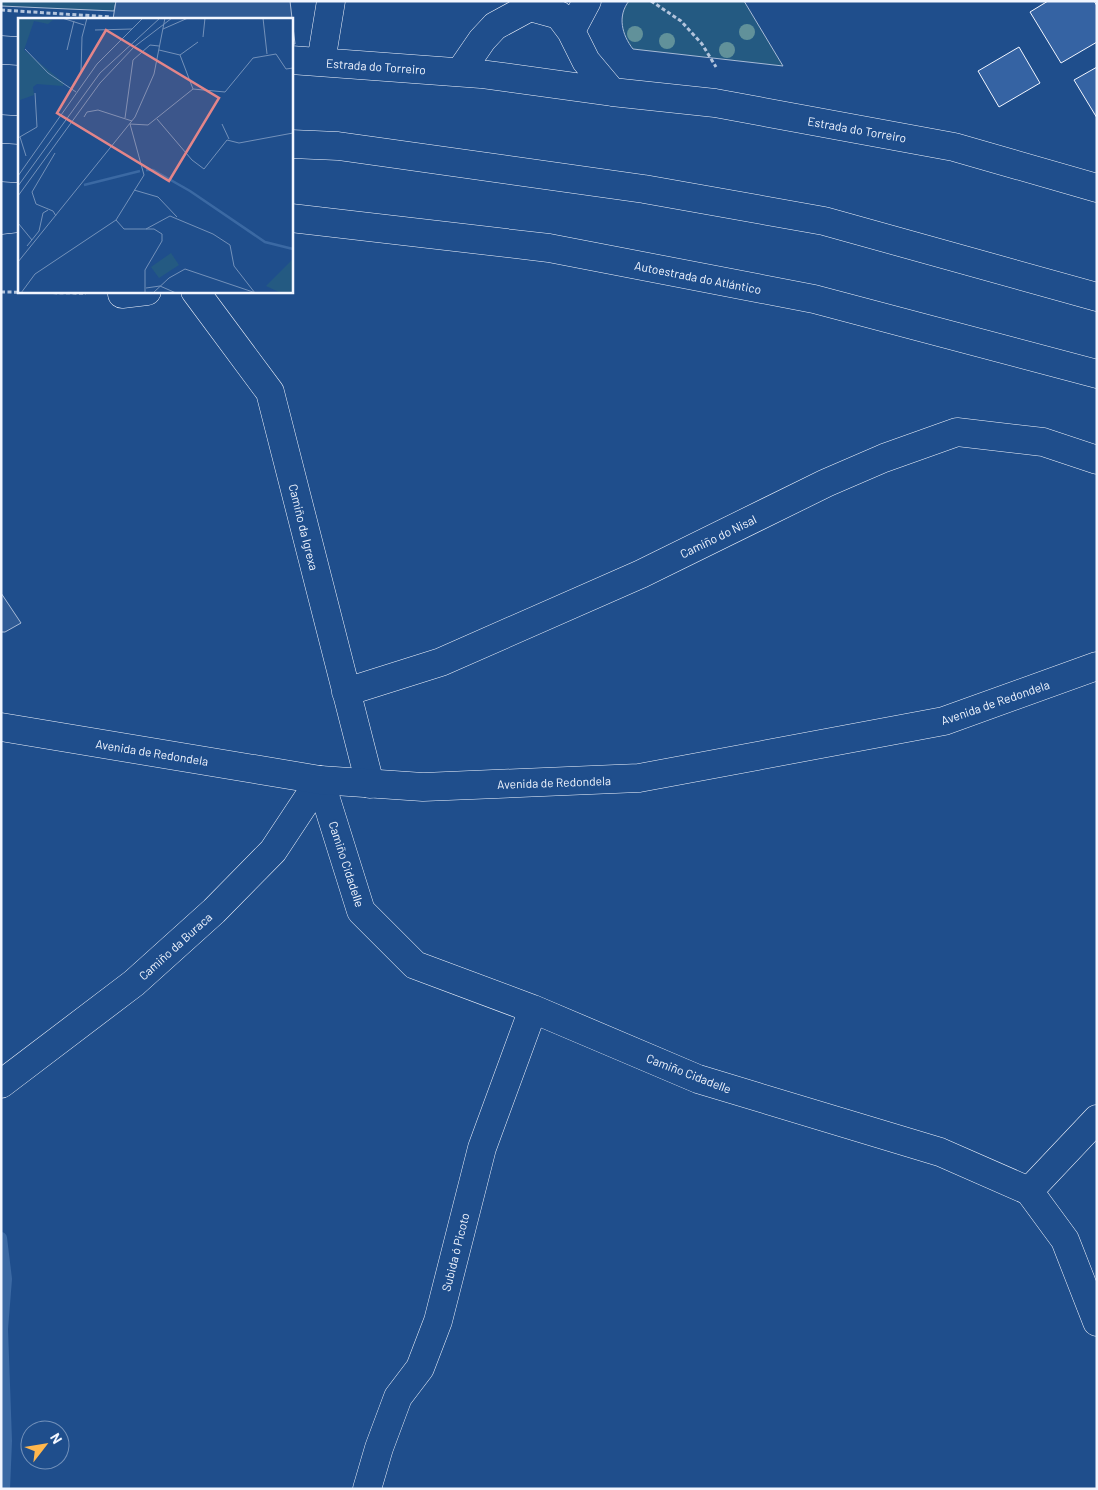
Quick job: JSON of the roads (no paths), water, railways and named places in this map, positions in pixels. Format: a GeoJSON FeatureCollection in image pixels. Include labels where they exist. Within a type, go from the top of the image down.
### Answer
{"type":"FeatureCollection","features":[{"type":"Feature","properties":{"kind":"main road"},"geometry":{"type":"LineString","coordinates":[[321,62],[331,1]]}},
{"type":"Feature","properties":{"kind":"main road"},"geometry":{"type":"LineString","coordinates":[[571,31],[587,1]]}},
{"type":"Feature","properties":{"kind":"main road"},"geometry":{"type":"LineString","coordinates":[[460,72],[482,40],[495,26],[536,4],[559,15],[571,31],[586,61],[612,92]]}},
{"type":"Feature","properties":{"kind":"main road"},"geometry":{"type":"LineString","coordinates":[[1,50],[18,51]]}},
{"type":"Feature","properties":{"kind":"main road","name":"Estrada do Torreiro"},"geometry":{"type":"LineString","coordinates":[[292,60],[460,72],[612,92],[715,103],[954,147],[1097,188]]}},
{"type":"Feature","properties":{"kind":"main road"},"geometry":{"type":"LineString","coordinates":[[1,129],[18,130]]}},
{"type":"Feature","properties":{"kind":"main road"},"geometry":{"type":"LineString","coordinates":[[292,144],[338,146],[644,189],[824,220],[1097,297]]}},
{"type":"Feature","properties":{"kind":"main road"},"geometry":{"type":"LineString","coordinates":[[1,196],[18,197]]}},
{"type":"Feature","properties":{"kind":"main road"},"geometry":{"type":"LineString","coordinates":[[1,220],[18,218]]}},
{"type":"Feature","properties":{"kind":"main road","name":"Autoestrada do Atlántico"},"geometry":{"type":"LineString","coordinates":[[292,218],[549,248],[814,299],[1097,374]]}},
{"type":"Feature","properties":{"kind":"main road","name":"Camiño da Igrexa"},"geometry":{"type":"LineString","coordinates":[[196,292],[270,392],[370,784]]}},
{"type":"Feature","properties":{"kind":"main road","name":"Camiño do Nisal"},"geometry":{"type":"LineString","coordinates":[[346,692],[441,662],[641,574],[826,483],[884,458],[957,432],[1043,442],[1097,460]]}},
{"type":"Feature","properties":{"kind":"main road","name":"Avenida de Redondela"},"geometry":{"type":"LineString","coordinates":[[1,727],[320,780],[370,784],[423,787],[639,778],[944,721],[1097,666]]}},
{"type":"Feature","properties":{"kind":"main road","name":"Camiño Cidadelle"},"geometry":{"type":"LineString","coordinates":[[320,780],[361,911],[415,965],[533,1009],[698,1079],[940,1152],[1029,1191]]}},
{"type":"Feature","properties":{"kind":"main road","name":"Camiño da Buraca"},"geometry":{"type":"LineString","coordinates":[[1,1084],[134,983],[214,912],[273,851],[320,780]]}},
{"type":"Feature","properties":{"kind":"main road","name":"Subida ó Picoto"},"geometry":{"type":"LineString","coordinates":[[367,1489],[378,1448],[398,1397],[420,1368],[438,1322],[482,1148],[533,1009]]}},
{"type":"Feature","properties":{"kind":"main road"},"geometry":{"type":"LineString","coordinates":[[1097,1119],[1029,1191],[1065,1240],[1097,1322]]}},
{"type":"Feature","properties":{"kind":"waterway"},"geometry":{"type":"LineString","coordinates":[[1,1238],[6,1279],[2,1329],[6,1441],[4,1489]]}}]}
